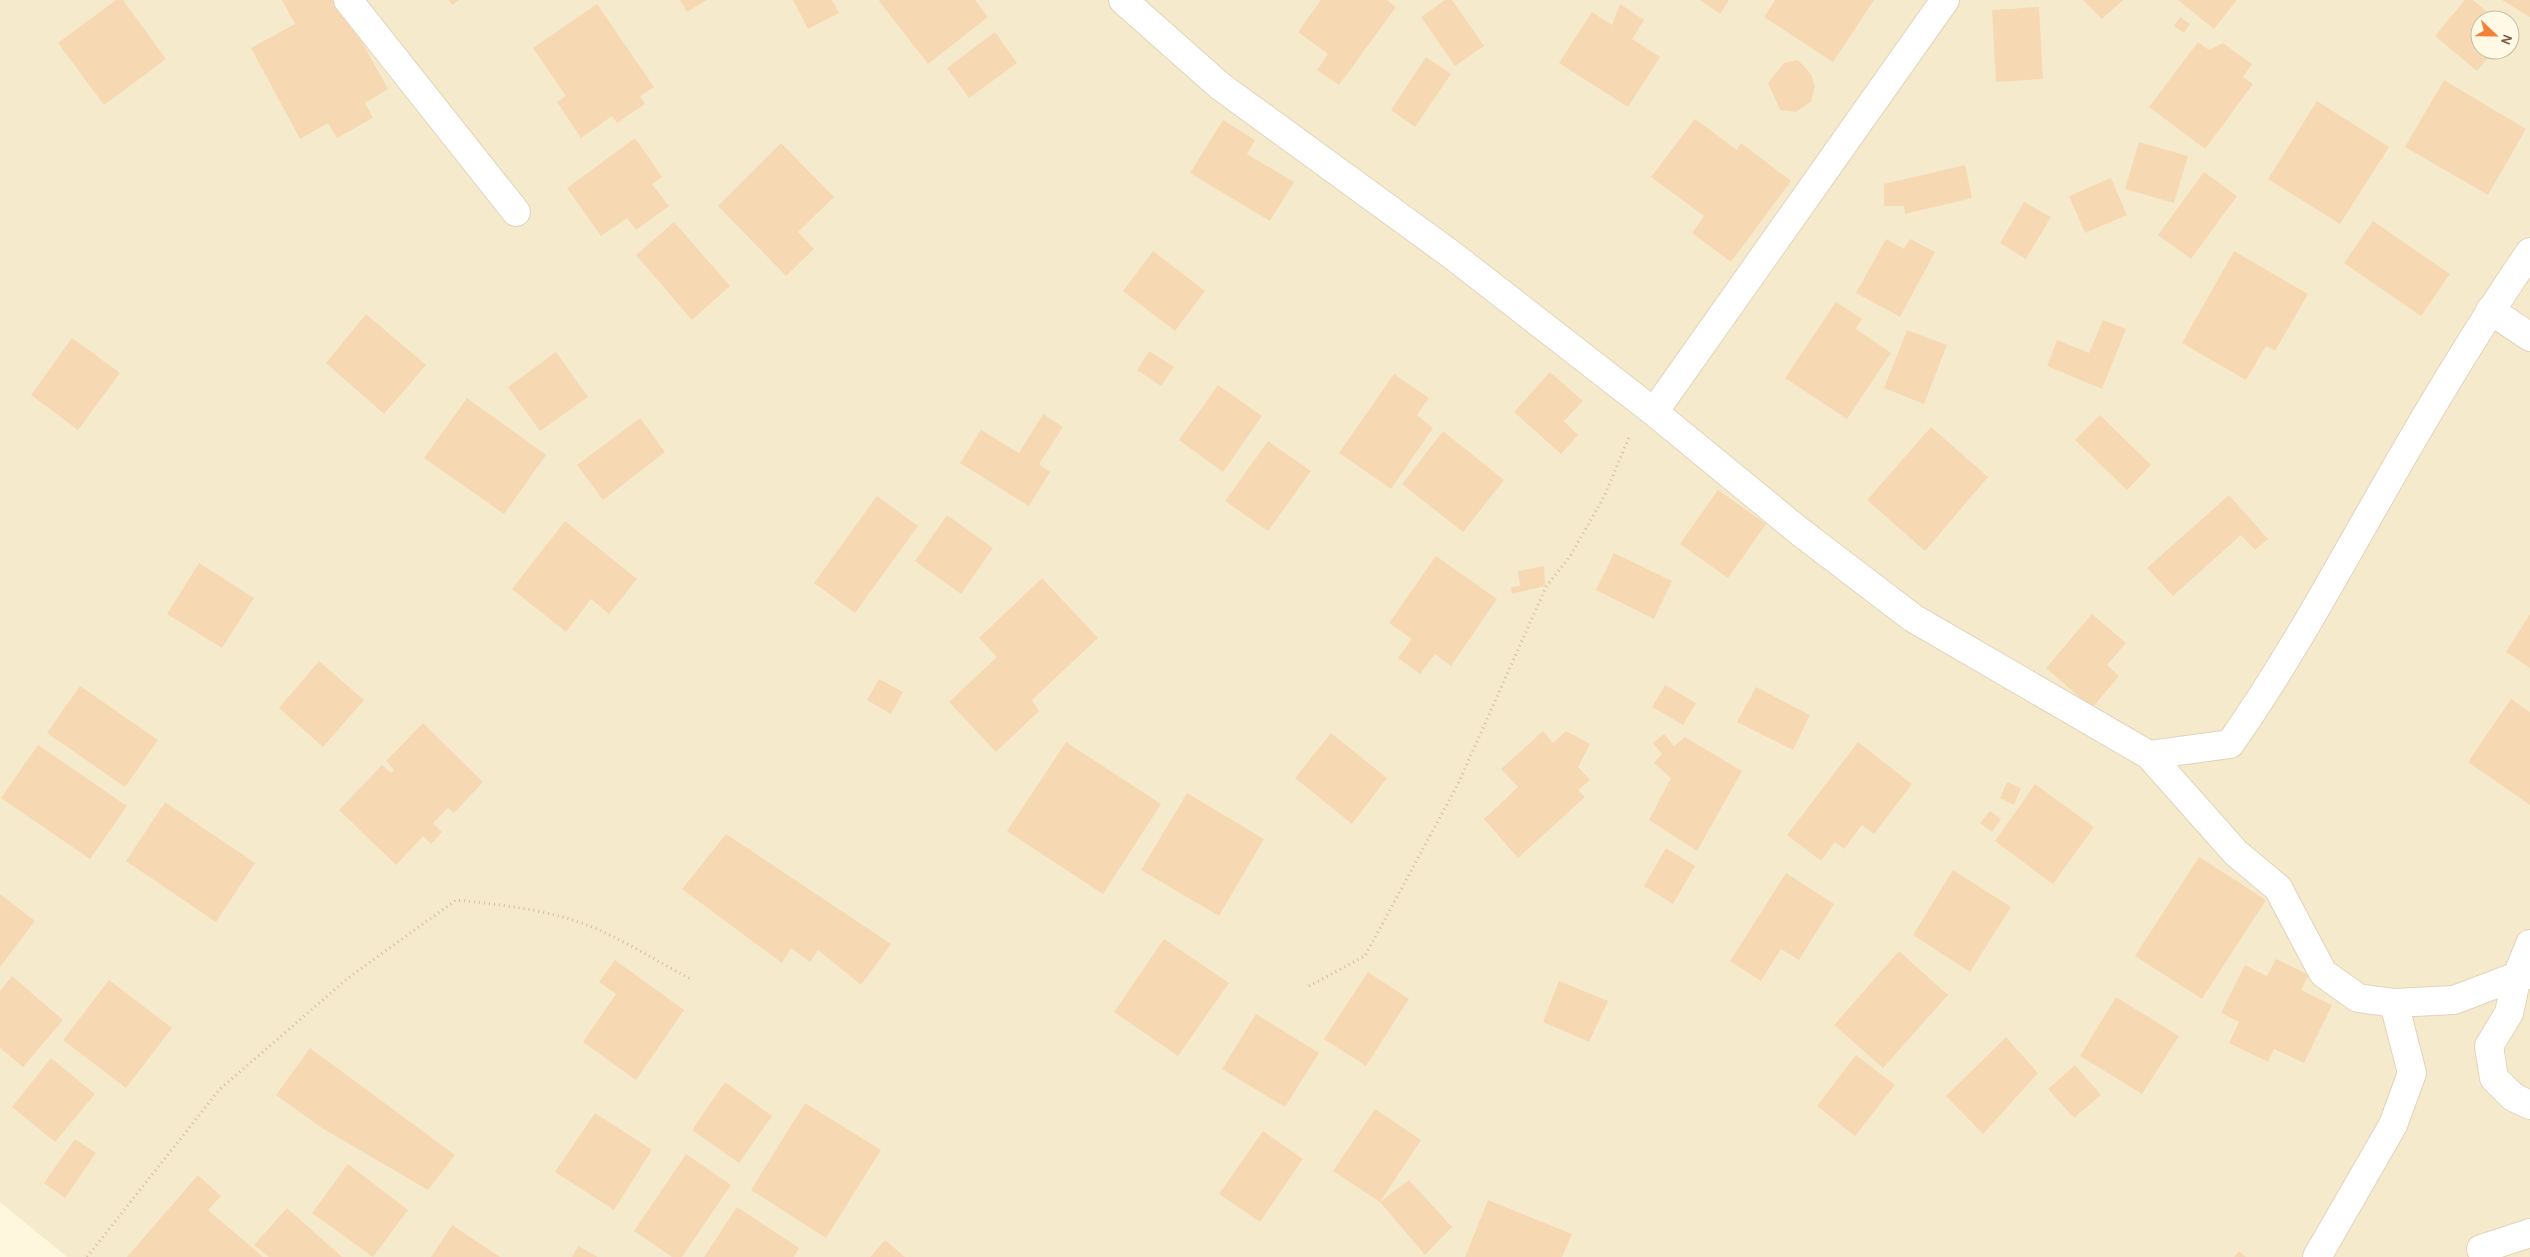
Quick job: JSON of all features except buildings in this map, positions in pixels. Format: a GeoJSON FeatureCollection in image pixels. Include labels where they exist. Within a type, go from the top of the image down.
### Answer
{"type":"FeatureCollection","features":[{"type":"Feature","properties":{"kind":"street"},"geometry":{"type":"LineString","coordinates":[[348,0],[516,212]]}},
{"type":"Feature","properties":{"kind":"street"},"geometry":{"type":"LineString","coordinates":[[1123,0],[1220,86],[1452,255],[1648,408],[1799,531],[1912,618],[2150,756],[2236,853],[2278,888],[2323,973],[2358,998],[2394,1003],[2454,1000],[2524,975]]}},
{"type":"Feature","properties":{"kind":"street"},"geometry":{"type":"LineString","coordinates":[[1648,408],[1945,0]]}},
{"type":"Feature","properties":{"kind":"street"},"geometry":{"type":"LineString","coordinates":[[2150,756],[2230,744],[2268,691],[2490,310],[2530,252]]}},
{"type":"Feature","properties":{"kind":"street"},"geometry":{"type":"LineString","coordinates":[[2490,310],[2530,337]]}},
{"type":"Feature","properties":{"kind":"street"},"geometry":{"type":"LineString","coordinates":[[2530,944],[2524,975],[2509,1014],[2489,1046],[2494,1078],[2513,1097],[2530,1105]]}},
{"type":"Feature","properties":{"kind":"street"},"geometry":{"type":"LineString","coordinates":[[2317,1257],[2393,1125],[2412,1073],[2394,1003]]}},
{"type":"Feature","properties":{"kind":"street"},"geometry":{"type":"LineString","coordinates":[[2481,1250],[2530,1233]]}},
{"type":"Feature","properties":{"kind":"path"},"geometry":{"type":"LineString","coordinates":[[1309,986],[1365,956],[1458,784],[1546,587],[1570,556],[1604,497],[1648,408]]}},
{"type":"Feature","properties":{"kind":"path"},"geometry":{"type":"LineString","coordinates":[[87,1257],[219,1090],[348,978],[456,900],[509,905],[561,917],[598,930],[691,979]]}},
{"type":"Feature","properties":{"kind":"shaded area"},"geometry":{"type":"Polygon","coordinates":[[[0,0],[2530,0],[2530,1257],[67,1257],[0,1202],[0,0]]]}}]}
